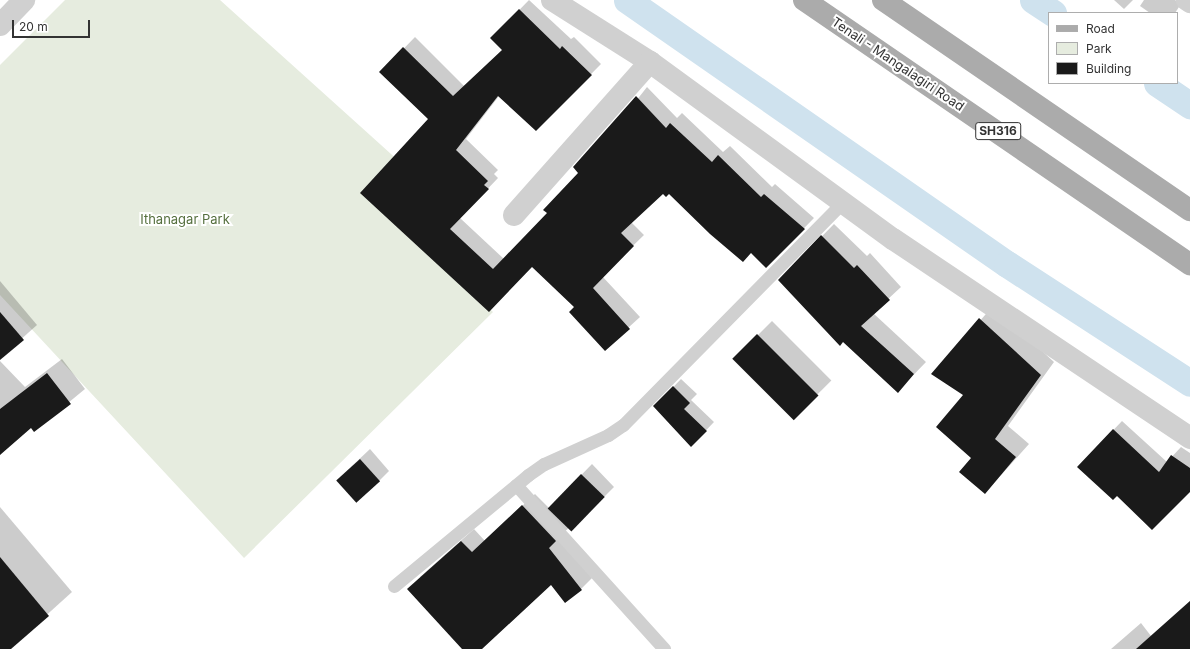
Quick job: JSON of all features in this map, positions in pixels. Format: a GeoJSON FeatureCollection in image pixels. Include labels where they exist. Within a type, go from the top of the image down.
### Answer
{"type":"FeatureCollection","features":[{"type":"Feature","properties":{"kind":"main road","name":"Tenali - Mangalagiri Road"},"geometry":{"type":"LineString","coordinates":[[804,0],[1190,264]]}},
{"type":"Feature","properties":{"kind":"main road"},"geometry":{"type":"LineString","coordinates":[[883,0],[1190,210]]}},
{"type":"Feature","properties":{"kind":"street"},"geometry":{"type":"LineString","coordinates":[[0,25],[24,0]]}},
{"type":"Feature","properties":{"kind":"street"},"geometry":{"type":"LineString","coordinates":[[552,0],[650,62],[844,201],[902,245],[1190,438]]}},
{"type":"Feature","properties":{"kind":"street"},"geometry":{"type":"LineString","coordinates":[[514,215],[650,62]]}},
{"type":"Feature","properties":{"kind":"lane"},"geometry":{"type":"LineString","coordinates":[[394,586],[516,485],[544,464],[608,435],[623,425],[844,201]]}},
{"type":"Feature","properties":{"kind":"lane"},"geometry":{"type":"LineString","coordinates":[[516,485],[664,649]]}},
{"type":"Feature","properties":{"kind":"green space","name":"Ithanagar Park"},"geometry":{"type":"Polygon","coordinates":[[[65,0],[220,0],[401,163],[370,199],[493,312],[244,558],[0,295],[0,65],[65,0]]]}},
{"type":"Feature","properties":{"kind":"building"},"geometry":{"type":"Polygon","coordinates":[[[519,9],[560,49],[562,46],[592,75],[536,131],[498,96],[456,150],[488,181],[484,185],[489,189],[450,229],[493,269],[547,213],[543,210],[578,173],[573,167],[636,96],[666,128],[670,123],[712,162],[718,155],[761,197],[764,194],[805,229],[766,268],[751,253],[743,262],[710,234],[669,194],[666,197],[663,194],[621,233],[634,246],[593,288],[630,329],[605,351],[569,312],[574,307],[532,267],[489,312],[360,193],[428,119],[379,72],[403,47],[453,96],[502,50],[490,38],[519,9]]]}},
{"type":"Feature","properties":{"kind":"building"},"geometry":{"type":"Polygon","coordinates":[[[821,235],[854,268],[857,265],[890,300],[861,326],[914,374],[898,393],[843,342],[840,346],[778,280],[821,235]]]}},
{"type":"Feature","properties":{"kind":"building"},"geometry":{"type":"Polygon","coordinates":[[[0,312],[24,340],[0,360],[0,312]]]}},
{"type":"Feature","properties":{"kind":"building"},"geometry":{"type":"Polygon","coordinates":[[[979,318],[1041,375],[995,439],[1016,457],[985,494],[959,472],[971,458],[936,427],[963,395],[931,374],[979,318]]]}},
{"type":"Feature","properties":{"kind":"building"},"geometry":{"type":"Polygon","coordinates":[[[757,334],[819,396],[794,420],[732,359],[757,334]]]}},
{"type":"Feature","properties":{"kind":"building"},"geometry":{"type":"Polygon","coordinates":[[[47,373],[71,404],[34,432],[31,428],[0,455],[0,409],[47,373]]]}},
{"type":"Feature","properties":{"kind":"building"},"geometry":{"type":"Polygon","coordinates":[[[673,386],[690,403],[684,409],[707,431],[691,447],[653,406],[673,386]]]}},
{"type":"Feature","properties":{"kind":"building"},"geometry":{"type":"Polygon","coordinates":[[[1113,429],[1159,472],[1171,455],[1190,468],[1190,492],[1152,530],[1117,496],[1113,500],[1077,467],[1113,429]]]}},
{"type":"Feature","properties":{"kind":"building"},"geometry":{"type":"Polygon","coordinates":[[[360,459],[380,481],[356,503],[336,480],[360,459]]]}},
{"type":"Feature","properties":{"kind":"building"},"geometry":{"type":"Polygon","coordinates":[[[581,474],[605,497],[571,531],[548,509],[581,474]]]}},
{"type":"Feature","properties":{"kind":"building"},"geometry":{"type":"Polygon","coordinates":[[[522,505],[556,541],[549,548],[582,590],[565,603],[551,585],[482,649],[462,649],[407,589],[461,541],[472,552],[522,505]]]}},
{"type":"Feature","properties":{"kind":"building"},"geometry":{"type":"Polygon","coordinates":[[[0,557],[49,616],[11,649],[0,649],[0,557]]]}},
{"type":"Feature","properties":{"kind":"building"},"geometry":{"type":"Polygon","coordinates":[[[1190,601],[1190,649],[1136,649],[1190,601]]]}},
{"type":"Feature","properties":{"kind":"waterway"},"geometry":{"type":"LineString","coordinates":[[627,0],[1007,264],[1190,383]]}},
{"type":"Feature","properties":{"kind":"waterway"},"geometry":{"type":"LineString","coordinates":[[1033,0],[1051,12]]}},
{"type":"Feature","properties":{"kind":"waterway"},"geometry":{"type":"LineString","coordinates":[[1158,84],[1190,105]]}}]}
